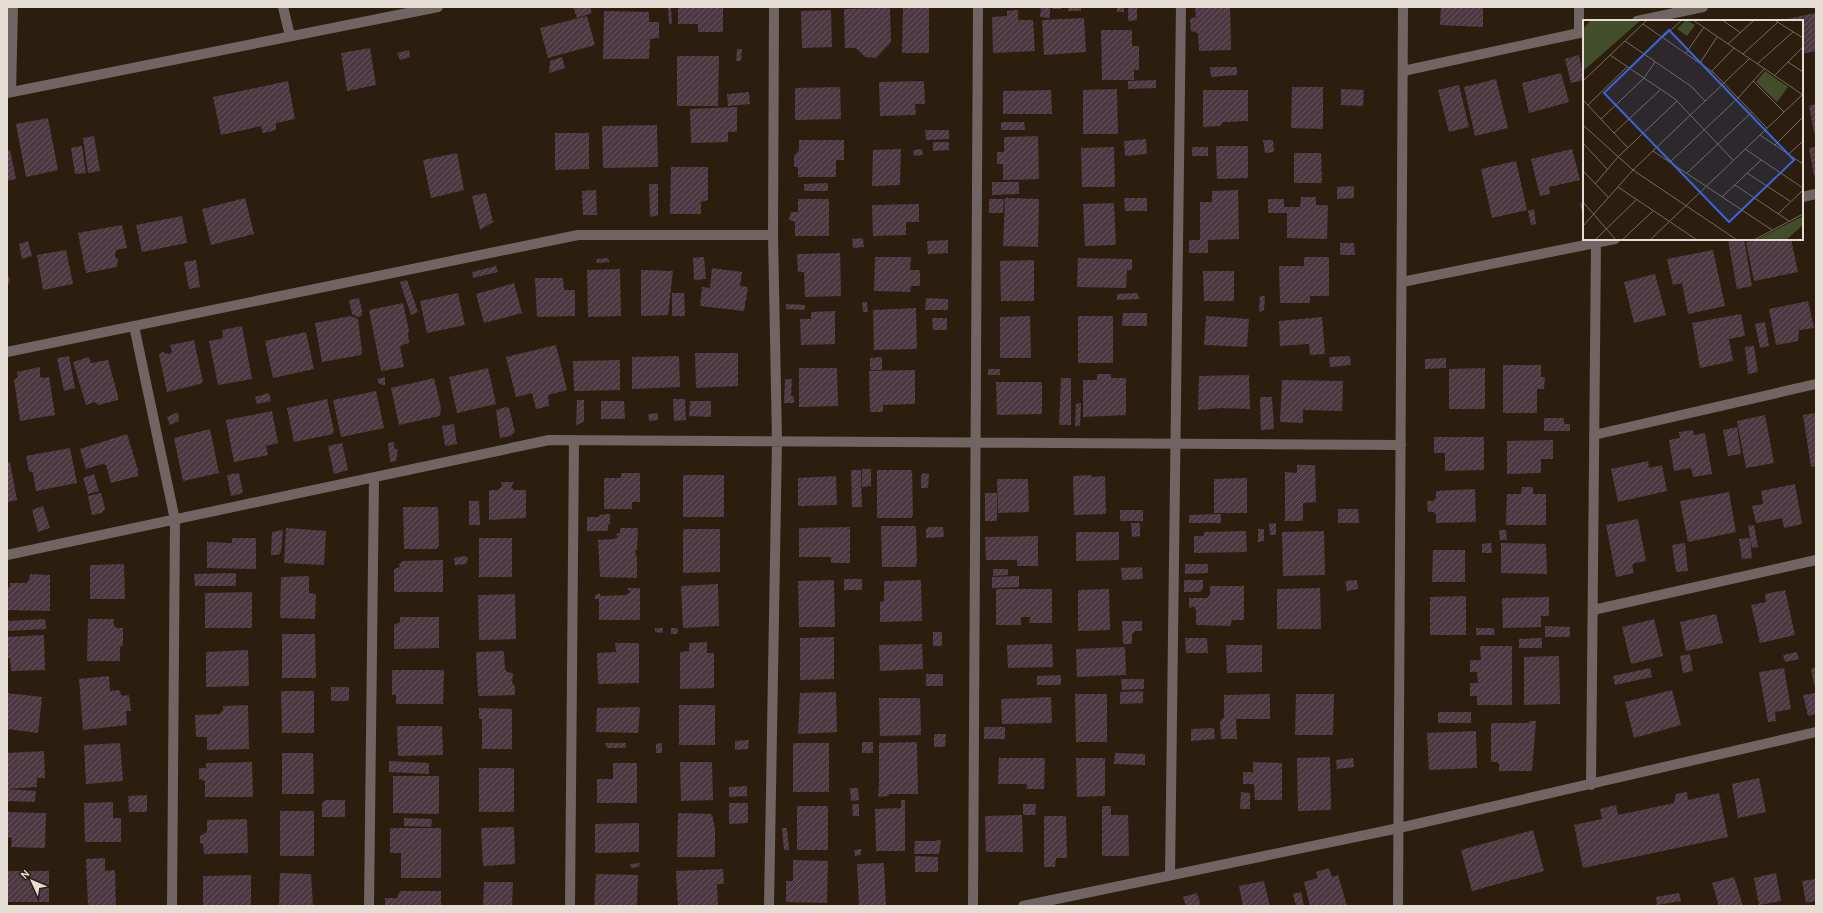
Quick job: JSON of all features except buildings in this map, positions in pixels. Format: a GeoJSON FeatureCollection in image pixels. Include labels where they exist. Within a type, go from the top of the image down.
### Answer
{"type":"FeatureCollection","features":[{"type":"Feature","properties":{"kind":"street"},"geometry":{"type":"LineString","coordinates":[[13,7],[9,93],[438,7]]}},
{"type":"Feature","properties":{"kind":"street"},"geometry":{"type":"LineString","coordinates":[[283,7],[290,36]]}},
{"type":"Feature","properties":{"kind":"street"},"geometry":{"type":"LineString","coordinates":[[769,906],[777,441],[773,236],[774,7]]}},
{"type":"Feature","properties":{"kind":"street"},"geometry":{"type":"LineString","coordinates":[[973,906],[978,7]]}},
{"type":"Feature","properties":{"kind":"street"},"geometry":{"type":"LineString","coordinates":[[1170,875],[1181,7]]}},
{"type":"Feature","properties":{"kind":"street"},"geometry":{"type":"LineString","coordinates":[[1398,906],[1403,7]]}},
{"type":"Feature","properties":{"kind":"street"},"geometry":{"type":"LineString","coordinates":[[1403,71],[1582,33],[1579,7]]}},
{"type":"Feature","properties":{"kind":"street"},"geometry":{"type":"LineString","coordinates":[[1642,20],[1703,7]]}},
{"type":"Feature","properties":{"kind":"street"},"geometry":{"type":"LineString","coordinates":[[1803,197],[1816,194]]}},
{"type":"Feature","properties":{"kind":"street"},"geometry":{"type":"LineString","coordinates":[[7,352],[578,235],[773,236]]}},
{"type":"Feature","properties":{"kind":"street"},"geometry":{"type":"LineString","coordinates":[[1402,282],[1610,240]]}},
{"type":"Feature","properties":{"kind":"street"},"geometry":{"type":"LineString","coordinates":[[1591,785],[1596,243]]}},
{"type":"Feature","properties":{"kind":"street"},"geometry":{"type":"LineString","coordinates":[[134,326],[175,520],[172,906]]}},
{"type":"Feature","properties":{"kind":"street"},"geometry":{"type":"LineString","coordinates":[[1594,435],[1816,384]]}},
{"type":"Feature","properties":{"kind":"street"},"geometry":{"type":"LineString","coordinates":[[7,555],[549,440],[1401,445]]}},
{"type":"Feature","properties":{"kind":"street"},"geometry":{"type":"LineString","coordinates":[[570,906],[574,440]]}},
{"type":"Feature","properties":{"kind":"street"},"geometry":{"type":"LineString","coordinates":[[369,906],[374,478]]}},
{"type":"Feature","properties":{"kind":"street"},"geometry":{"type":"LineString","coordinates":[[1592,610],[1816,560]]}},
{"type":"Feature","properties":{"kind":"street"},"geometry":{"type":"LineString","coordinates":[[1022,906],[1399,828],[1816,732]]}}]}
